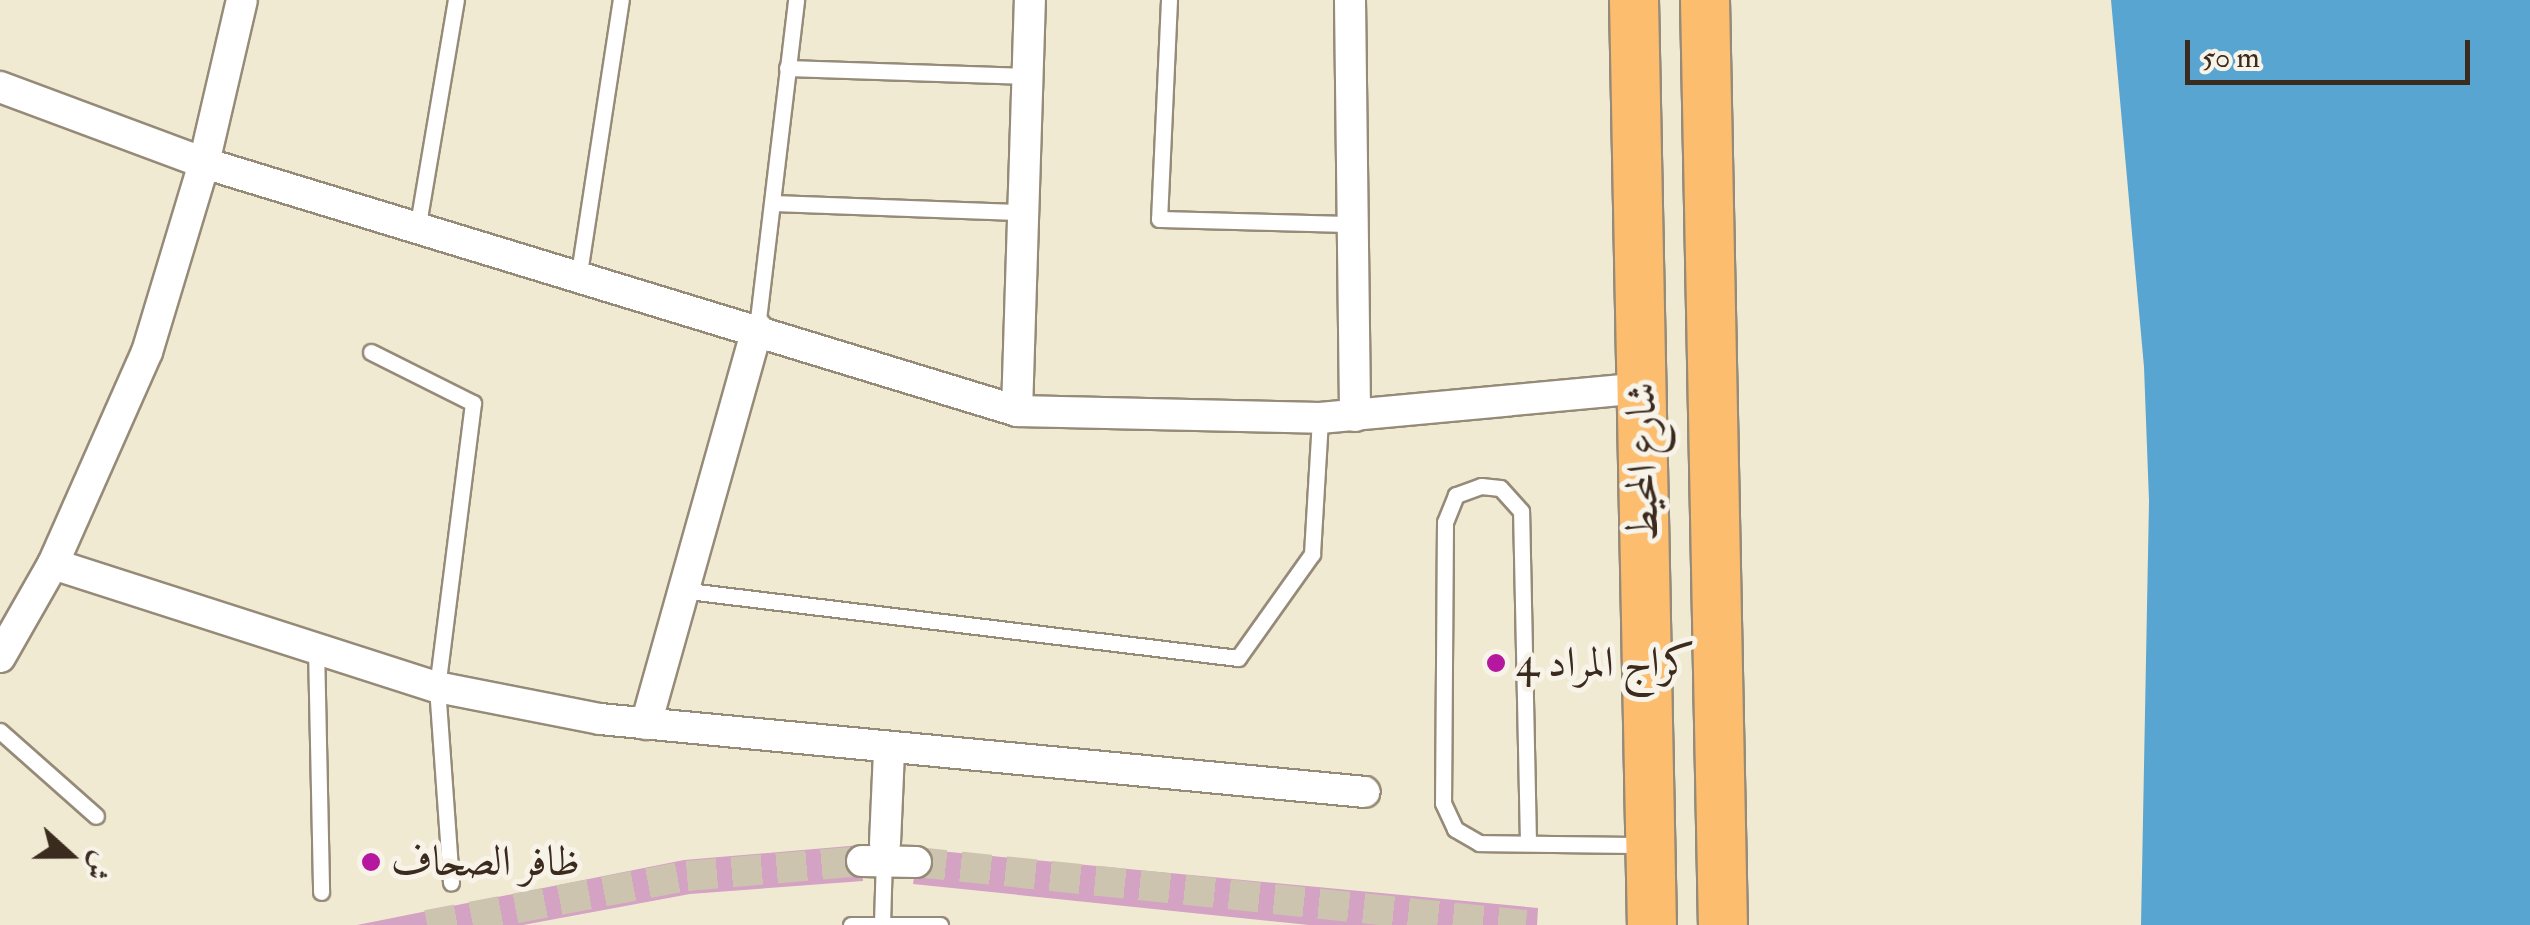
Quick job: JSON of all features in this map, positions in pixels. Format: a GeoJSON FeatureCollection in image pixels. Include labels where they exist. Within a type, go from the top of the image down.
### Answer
{"type":"FeatureCollection","features":[{"type":"Feature","properties":{"kind":"main road","name":"شارع المحيط"},"geometry":{"type":"LineString","coordinates":[[1634,0],[1652,925]]}},
{"type":"Feature","properties":{"kind":"main road","name":"شارع المحيط"},"geometry":{"type":"LineString","coordinates":[[1705,0],[1722,925]]}},
{"type":"Feature","properties":{"kind":"street"},"geometry":{"type":"LineString","coordinates":[[0,657],[53,564],[146,352],[204,163],[242,0]]}},
{"type":"Feature","properties":{"kind":"street"},"geometry":{"type":"LineString","coordinates":[[1016,411],[1030,0]]}},
{"type":"Feature","properties":{"kind":"street"},"geometry":{"type":"LineString","coordinates":[[1350,0],[1349,224],[1356,416]]}},
{"type":"Feature","properties":{"kind":"street"},"geometry":{"type":"LineString","coordinates":[[0,87],[204,163],[579,273],[1016,411],[1320,418],[1642,388]]}},
{"type":"Feature","properties":{"kind":"street"},"geometry":{"type":"LineString","coordinates":[[646,724],[679,590],[758,328]]}},
{"type":"Feature","properties":{"kind":"street"},"geometry":{"type":"LineString","coordinates":[[53,564],[316,643],[438,687],[646,724],[889,750],[1365,792]]}},
{"type":"Feature","properties":{"kind":"street"},"geometry":{"type":"LineString","coordinates":[[889,750],[877,854],[916,862]]}},
{"type":"Feature","properties":{"kind":"lane"},"geometry":{"type":"LineString","coordinates":[[418,224],[456,0]]}},
{"type":"Feature","properties":{"kind":"lane"},"geometry":{"type":"LineString","coordinates":[[579,273],[620,0]]}},
{"type":"Feature","properties":{"kind":"lane"},"geometry":{"type":"LineString","coordinates":[[758,328],[796,0]]}},
{"type":"Feature","properties":{"kind":"lane"},"geometry":{"type":"LineString","coordinates":[[1169,0],[1159,219],[1349,224]]}},
{"type":"Feature","properties":{"kind":"lane"},"geometry":{"type":"LineString","coordinates":[[788,68],[1028,76]]}},
{"type":"Feature","properties":{"kind":"lane"},"geometry":{"type":"LineString","coordinates":[[774,202],[1023,212]]}},
{"type":"Feature","properties":{"kind":"lane"},"geometry":{"type":"LineString","coordinates":[[371,352],[473,403],[438,687],[451,882]]}},
{"type":"Feature","properties":{"kind":"lane"},"geometry":{"type":"LineString","coordinates":[[679,590],[1238,658],[1312,554],[1320,418]]}},
{"type":"Feature","properties":{"kind":"lane"},"geometry":{"type":"LineString","coordinates":[[1528,842],[1520,512],[1500,488],[1481,486],[1456,494],[1445,522],[1442,803],[1455,829],[1479,843],[1651,846]]}},
{"type":"Feature","properties":{"kind":"lane"},"geometry":{"type":"LineString","coordinates":[[316,643],[321,892]]}},
{"type":"Feature","properties":{"kind":"lane"},"geometry":{"type":"LineString","coordinates":[[0,731],[96,816]]}},
{"type":"Feature","properties":{"kind":"lane"},"geometry":{"type":"LineString","coordinates":[[877,854],[882,924]]}},
{"type":"Feature","properties":{"kind":"lane"},"geometry":{"type":"LineString","coordinates":[[851,925],[940,925]]}},
{"type":"Feature","properties":{"kind":"water"},"geometry":{"type":"Polygon","coordinates":[[[2111,0],[2530,0],[2530,925],[2141,925],[2149,501],[2144,367],[2111,0]]]}},
{"type":"Feature","properties":{"kind":"building"},"geometry":{"type":"Polygon","coordinates":[[[861,845],[863,881],[690,894],[523,925],[357,925],[684,860],[861,845]]]}},
{"type":"Feature","properties":{"kind":"building"},"geometry":{"type":"Polygon","coordinates":[[[918,849],[1538,908],[1537,925],[1309,925],[913,884],[918,849]]]}},
{"type":"Feature","properties":{"kind":"tunnel"},"geometry":{"type":"LineString","coordinates":[[427,925],[687,876],[862,861]]}},
{"type":"Feature","properties":{"kind":"tunnel"},"geometry":{"type":"LineString","coordinates":[[916,862],[1526,925]]}},
{"type":"Feature","properties":{"kind":"place","name":"كراج المراد 4"},"geometry":{"type":"Point","coordinates":[1496,663]}},
{"type":"Feature","properties":{"kind":"place","name":"ظافر الصحاف"},"geometry":{"type":"Point","coordinates":[371,862]}}]}
